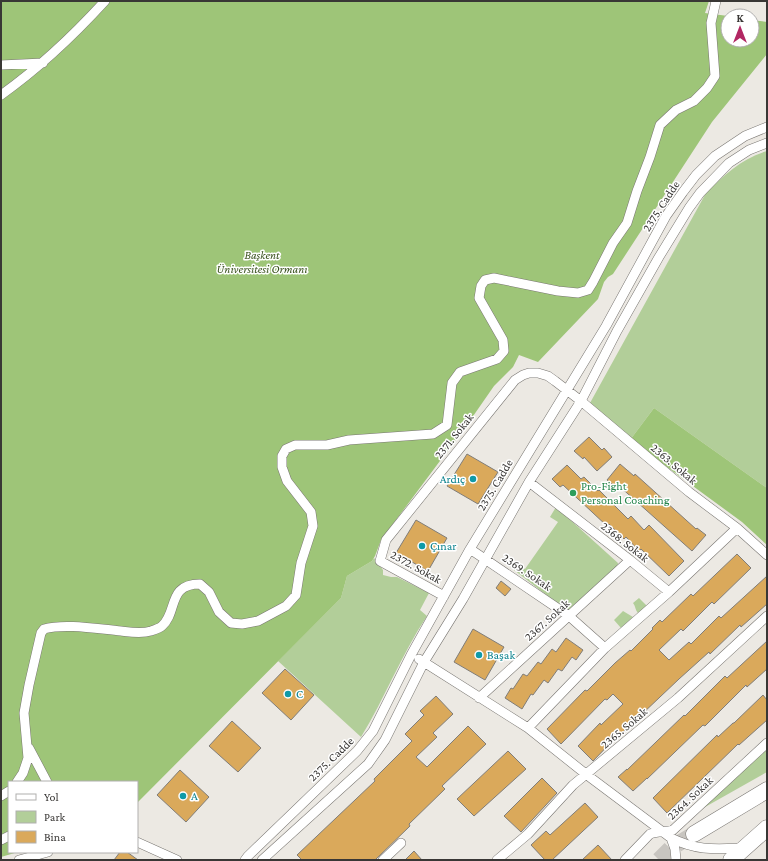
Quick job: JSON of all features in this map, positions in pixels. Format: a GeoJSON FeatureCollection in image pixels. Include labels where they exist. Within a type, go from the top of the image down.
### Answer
{"type":"FeatureCollection","features":[{"type":"Feature","properties":{"kind":"highway"},"geometry":{"type":"LineString","coordinates":[[694,834],[767,790]]}},
{"type":"Feature","properties":{"kind":"highway"},"geometry":{"type":"LineString","coordinates":[[731,860],[767,828]]}},
{"type":"Feature","properties":{"kind":"street"},"geometry":{"type":"LineString","coordinates":[[1,95],[43,63],[83,25],[105,1]]}},
{"type":"Feature","properties":{"kind":"street"},"geometry":{"type":"LineString","coordinates":[[18,781],[23,773],[28,758],[24,714],[41,634],[44,629],[62,626],[136,633],[149,632],[162,626],[168,618],[174,600],[183,588],[193,584],[200,584],[209,592],[219,612],[231,623],[242,624],[258,621],[286,606],[296,595],[301,562],[313,526],[311,512],[287,481],[282,467],[282,456],[286,449],[295,445],[327,445],[349,440],[433,434],[447,425],[452,383],[460,372],[498,360],[504,351],[503,340],[479,298],[481,286],[485,280],[494,278],[558,291],[578,293],[588,290],[613,243],[626,223],[660,125],[676,110],[694,101],[707,88],[715,76],[711,23],[716,1]]}},
{"type":"Feature","properties":{"kind":"street"},"geometry":{"type":"LineString","coordinates":[[1,65],[43,63]]}},
{"type":"Feature","properties":{"kind":"street","name":"2375. Cadde"},"geometry":{"type":"LineString","coordinates":[[245,860],[367,740],[373,731],[411,655],[470,549],[606,326],[666,216],[683,192],[696,175],[715,156],[746,136],[767,127]]}},
{"type":"Feature","properties":{"kind":"street","name":"2375. Cadde"},"geometry":{"type":"LineString","coordinates":[[262,860],[374,757],[385,740],[424,662],[463,599],[528,482],[581,401],[617,331],[659,257],[700,193],[729,163],[749,150],[767,143]]}},
{"type":"Feature","properties":{"kind":"street","name":"2371. Sokak"},"geometry":{"type":"LineString","coordinates":[[381,557],[386,540],[515,380],[529,373],[538,373],[548,376],[566,391]]}},
{"type":"Feature","properties":{"kind":"street","name":"2363. Sokak"},"geometry":{"type":"LineString","coordinates":[[566,391],[581,401],[688,492],[737,528],[767,555]]}},
{"type":"Feature","properties":{"kind":"street","name":"2368. Sokak"},"geometry":{"type":"LineString","coordinates":[[528,482],[630,560],[669,592]]}},
{"type":"Feature","properties":{"kind":"street"},"geometry":{"type":"LineString","coordinates":[[528,728],[605,648],[669,592],[737,528]]}},
{"type":"Feature","properties":{"kind":"street","name":"2369. Sokak"},"geometry":{"type":"LineString","coordinates":[[470,549],[486,558],[569,616],[605,648]]}},
{"type":"Feature","properties":{"kind":"street","name":"2372. Sokak"},"geometry":{"type":"LineString","coordinates":[[381,557],[380,561],[386,565],[444,596]]}},
{"type":"Feature","properties":{"kind":"street","name":"2367. Sokak"},"geometry":{"type":"LineString","coordinates":[[479,698],[630,560]]}},
{"type":"Feature","properties":{"kind":"street","name":"2365. Sokak"},"geometry":{"type":"LineString","coordinates":[[497,860],[528,834],[573,785],[587,775],[678,698],[767,616]]}},
{"type":"Feature","properties":{"kind":"street"},"geometry":{"type":"LineString","coordinates":[[411,655],[528,728],[587,775],[668,835],[685,845],[699,848],[744,848]]}},
{"type":"Feature","properties":{"kind":"street","name":"2364. Sokak"},"geometry":{"type":"LineString","coordinates":[[625,860],[650,834],[655,832],[668,835],[767,743]]}},
{"type":"Feature","properties":{"kind":"street"},"geometry":{"type":"LineString","coordinates":[[28,747],[46,781]]}},
{"type":"Feature","properties":{"kind":"street"},"geometry":{"type":"LineString","coordinates":[[668,835],[675,849],[676,860]]}},
{"type":"Feature","properties":{"kind":"street"},"geometry":{"type":"LineString","coordinates":[[138,842],[177,860]]}},
{"type":"Feature","properties":{"kind":"street"},"geometry":{"type":"LineString","coordinates":[[383,860],[401,843]]}},
{"type":"Feature","properties":{"kind":"street"},"geometry":{"type":"LineString","coordinates":[[19,860],[44,853]]}},
{"type":"Feature","properties":{"kind":"green space","name":"Başkent Üniversitesi Ormanı"},"geometry":{"type":"Polygon","coordinates":[[[1,1],[709,1],[705,13],[720,15],[720,48],[760,48],[760,21],[767,22],[767,54],[712,122],[613,274],[604,282],[598,299],[538,362],[519,355],[513,367],[494,386],[381,540],[372,561],[347,576],[341,598],[138,802],[138,781],[8,781],[8,853],[15,853],[1,857],[1,1]]]}},
{"type":"Feature","properties":{"kind":"green space"},"geometry":{"type":"Polygon","coordinates":[[[767,151],[767,488],[654,408],[630,440],[590,403],[706,193],[741,163],[767,151]]]}},
{"type":"Feature","properties":{"kind":"green space"},"geometry":{"type":"Polygon","coordinates":[[[654,408],[767,488],[767,545],[742,522],[630,440],[654,408]]]}},
{"type":"Feature","properties":{"kind":"green space"},"geometry":{"type":"Polygon","coordinates":[[[556,507],[618,563],[617,568],[567,611],[514,570],[518,565],[525,569],[558,522],[550,517],[556,507]]]}},
{"type":"Feature","properties":{"kind":"green space"},"geometry":{"type":"Polygon","coordinates":[[[374,558],[383,570],[383,575],[397,577],[429,593],[420,610],[427,616],[409,646],[361,737],[278,661],[341,598],[347,576],[372,561],[374,558]]]}},
{"type":"Feature","properties":{"kind":"green space"},"geometry":{"type":"Polygon","coordinates":[[[639,598],[647,606],[638,613],[633,603],[639,598]]]}},
{"type":"Feature","properties":{"kind":"green space"},"geometry":{"type":"Polygon","coordinates":[[[623,611],[633,617],[621,628],[614,620],[623,611]]]}},
{"type":"Feature","properties":{"kind":"green space"},"geometry":{"type":"Polygon","coordinates":[[[767,747],[767,772],[698,811],[767,747]]]}},
{"type":"Feature","properties":{"kind":"building"},"geometry":{"type":"Polygon","coordinates":[[[589,437],[602,450],[604,448],[612,457],[597,471],[584,457],[583,459],[574,451],[589,437]]]}},
{"type":"Feature","properties":{"kind":"building","name":"Ardıç"},"geometry":{"type":"Polygon","coordinates":[[[467,454],[498,472],[478,504],[447,486],[467,454]]]}},
{"type":"Feature","properties":{"kind":"building"},"geometry":{"type":"Polygon","coordinates":[[[620,464],[634,476],[635,474],[696,529],[697,528],[706,535],[692,551],[618,485],[616,487],[607,480],[620,464]]]}},
{"type":"Feature","properties":{"kind":"building"},"geometry":{"type":"Polygon","coordinates":[[[567,465],[581,479],[584,477],[598,491],[599,490],[628,519],[631,516],[644,530],[649,525],[684,561],[669,576],[641,549],[639,551],[626,537],[624,539],[609,524],[607,526],[563,485],[560,487],[552,479],[567,465]]]}},
{"type":"Feature","properties":{"kind":"building","name":"Çınar"},"geometry":{"type":"Polygon","coordinates":[[[416,520],[447,538],[428,571],[396,553],[416,520]]]}},
{"type":"Feature","properties":{"kind":"building"},"geometry":{"type":"Polygon","coordinates":[[[737,554],[751,568],[714,604],[712,602],[683,631],[681,629],[659,650],[669,660],[689,642],[691,644],[719,616],[721,618],[767,576],[767,604],[741,627],[740,625],[710,654],[709,652],[679,679],[622,733],[621,732],[593,761],[578,746],[600,723],[601,725],[623,704],[613,694],[607,700],[605,699],[561,744],[547,729],[585,690],[587,691],[615,663],[630,650],[631,651],[660,620],[662,622],[691,594],[693,596],[737,554]]]}},
{"type":"Feature","properties":{"kind":"building"},"geometry":{"type":"Polygon","coordinates":[[[501,581],[511,589],[505,596],[496,588],[501,581]]]}},
{"type":"Feature","properties":{"kind":"building","name":"Başak"},"geometry":{"type":"Polygon","coordinates":[[[473,629],[504,647],[485,680],[454,662],[473,629]]]}},
{"type":"Feature","properties":{"kind":"building"},"geometry":{"type":"Polygon","coordinates":[[[566,638],[583,650],[576,660],[572,657],[562,671],[558,669],[548,683],[544,680],[533,695],[531,694],[522,709],[505,698],[523,674],[527,676],[538,662],[541,664],[552,649],[556,652],[566,638]]]}},
{"type":"Feature","properties":{"kind":"building"},"geometry":{"type":"Polygon","coordinates":[[[767,641],[767,669],[747,687],[746,685],[705,726],[703,725],[647,779],[633,791],[618,777],[684,715],[685,716],[725,676],[727,678],[767,641]]]}},
{"type":"Feature","properties":{"kind":"building","name":"C"},"geometry":{"type":"Polygon","coordinates":[[[285,669],[314,695],[291,720],[262,693],[285,669]]]}},
{"type":"Feature","properties":{"kind":"building"},"geometry":{"type":"Polygon","coordinates":[[[763,695],[767,700],[767,720],[739,745],[738,744],[667,813],[653,798],[717,735],[718,737],[763,695]]]}},
{"type":"Feature","properties":{"kind":"building"},"geometry":{"type":"Polygon","coordinates":[[[436,696],[453,714],[433,733],[437,737],[416,757],[427,767],[468,726],[486,744],[442,786],[445,789],[375,860],[302,860],[297,855],[375,781],[374,779],[412,741],[405,734],[424,715],[420,711],[436,696]]]}},
{"type":"Feature","properties":{"kind":"building"},"geometry":{"type":"Polygon","coordinates":[[[232,721],[261,748],[238,772],[209,746],[232,721]]]}},
{"type":"Feature","properties":{"kind":"building"},"geometry":{"type":"Polygon","coordinates":[[[508,751],[526,769],[474,816],[457,799],[508,751]]]}},
{"type":"Feature","properties":{"kind":"building","name":"A"},"geometry":{"type":"Polygon","coordinates":[[[180,770],[209,797],[186,822],[157,795],[180,770]]]}},
{"type":"Feature","properties":{"kind":"building"},"geometry":{"type":"Polygon","coordinates":[[[542,778],[557,793],[521,832],[504,816],[542,778]]]}},
{"type":"Feature","properties":{"kind":"building"},"geometry":{"type":"Polygon","coordinates":[[[585,803],[598,817],[552,860],[545,860],[531,845],[546,831],[550,835],[585,803]]]}},
{"type":"Feature","properties":{"kind":"building"},"geometry":{"type":"Polygon","coordinates":[[[598,845],[612,860],[582,860],[598,845]]]}},
{"type":"Feature","properties":{"kind":"building"},"geometry":{"type":"Polygon","coordinates":[[[414,851],[422,860],[405,860],[414,851]]]}},
{"type":"Feature","properties":{"kind":"building"},"geometry":{"type":"Polygon","coordinates":[[[119,853],[128,853],[138,860],[114,860],[119,853]]]}},
{"type":"Feature","properties":{"kind":"tunnel"},"geometry":{"type":"LineString","coordinates":[[659,860],[671,848],[694,834]]}},
{"type":"Feature","properties":{"kind":"place","name":"Ardıç"},"geometry":{"type":"Point","coordinates":[473,479]}},
{"type":"Feature","properties":{"kind":"place","name":"Pro-Fight Personal Coaching"},"geometry":{"type":"Point","coordinates":[573,493]}},
{"type":"Feature","properties":{"kind":"place","name":"Çınar"},"geometry":{"type":"Point","coordinates":[422,546]}},
{"type":"Feature","properties":{"kind":"place","name":"Başak"},"geometry":{"type":"Point","coordinates":[479,655]}},
{"type":"Feature","properties":{"kind":"place","name":"C"},"geometry":{"type":"Point","coordinates":[288,694]}},
{"type":"Feature","properties":{"kind":"place","name":"A"},"geometry":{"type":"Point","coordinates":[183,796]}}]}
